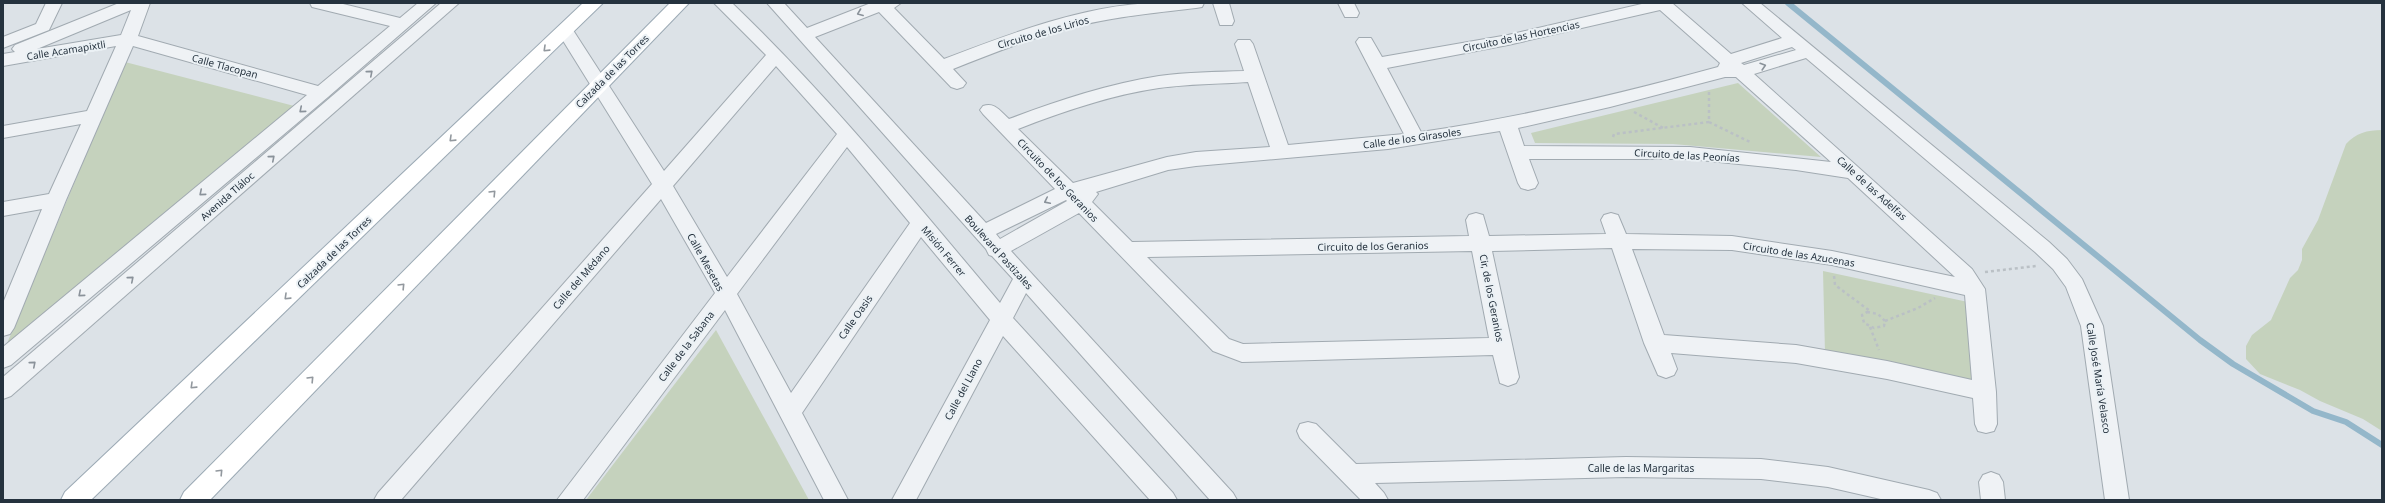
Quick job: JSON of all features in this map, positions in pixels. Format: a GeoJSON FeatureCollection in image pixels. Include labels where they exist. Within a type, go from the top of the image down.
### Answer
{"type":"FeatureCollection","features":[{"type":"Feature","properties":{"kind":"main road","name":"Calzada de las Torres"},"geometry":{"type":"LineString","coordinates":[[74,500],[594,3]]}},
{"type":"Feature","properties":{"kind":"main road","name":"Calzada de las Torres"},"geometry":{"type":"LineString","coordinates":[[193,500],[680,3]]}},
{"type":"Feature","properties":{"kind":"street"},"geometry":{"type":"LineString","coordinates":[[43,26],[54,3]]}},
{"type":"Feature","properties":{"kind":"street"},"geometry":{"type":"LineString","coordinates":[[3,42],[100,3]]}},
{"type":"Feature","properties":{"kind":"street"},"geometry":{"type":"LineString","coordinates":[[3,56],[134,3]]}},
{"type":"Feature","properties":{"kind":"street"},"geometry":{"type":"LineString","coordinates":[[3,328],[10,293],[56,200],[128,39],[142,3]]}},
{"type":"Feature","properties":{"kind":"street"},"geometry":{"type":"LineString","coordinates":[[318,3],[403,24]]}},
{"type":"Feature","properties":{"kind":"street","name":"Avenida Tláloc"},"geometry":{"type":"LineString","coordinates":[[3,359],[428,3]]}},
{"type":"Feature","properties":{"kind":"street","name":"Avenida Tláloc"},"geometry":{"type":"LineString","coordinates":[[3,390],[451,3]]}},
{"type":"Feature","properties":{"kind":"street","name":"Misión Ferrer"},"geometry":{"type":"LineString","coordinates":[[722,3],[776,55],[847,134],[1001,319],[1165,500]]}},
{"type":"Feature","properties":{"kind":"street","name":"Boulevard Pastizales"},"geometry":{"type":"LineString","coordinates":[[775,3],[996,250],[1225,500]]}},
{"type":"Feature","properties":{"kind":"street","name":"Circuito de los Lirios"},"geometry":{"type":"LineString","coordinates":[[941,67],[995,46],[1049,28],[1100,16],[1196,3]]}},
{"type":"Feature","properties":{"kind":"street"},"geometry":{"type":"LineString","coordinates":[[1221,3],[1226,21]]}},
{"type":"Feature","properties":{"kind":"street","name":"Calle José María Velasco"},"geometry":{"type":"LineString","coordinates":[[1750,3],[2060,264],[2075,284],[2092,326],[2117,500]]}},
{"type":"Feature","properties":{"kind":"street","name":"Circuito de las Hortencias"},"geometry":{"type":"LineString","coordinates":[[1377,64],[1508,40],[1663,4]]}},
{"type":"Feature","properties":{"kind":"street","name":"Calle de las Adelfas"},"geometry":{"type":"LineString","coordinates":[[1663,4],[1726,70],[1854,172],[1966,283]]}},
{"type":"Feature","properties":{"kind":"street"},"geometry":{"type":"LineString","coordinates":[[808,40],[890,6],[957,84]]}},
{"type":"Feature","properties":{"kind":"street","name":"Calle Mesetas"},"geometry":{"type":"LineString","coordinates":[[565,31],[597,86],[662,184],[790,412],[836,500]]}},
{"type":"Feature","properties":{"kind":"street","name":"Calle Acamapixtli"},"geometry":{"type":"LineString","coordinates":[[3,60],[128,39]]}},
{"type":"Feature","properties":{"kind":"street","name":"Calle Tlacopan"},"geometry":{"type":"LineString","coordinates":[[128,39],[322,93]]}},
{"type":"Feature","properties":{"kind":"street","name":"Calle de los Girasoles"},"geometry":{"type":"LineString","coordinates":[[1726,70],[1794,40]]}},
{"type":"Feature","properties":{"kind":"street"},"geometry":{"type":"LineString","coordinates":[[1366,42],[1416,139]]}},
{"type":"Feature","properties":{"kind":"street"},"geometry":{"type":"LineString","coordinates":[[1244,44],[1281,153]]}},
{"type":"Feature","properties":{"kind":"street","name":"Calle de los Girasoles"},"geometry":{"type":"LineString","coordinates":[[982,233],[1074,197],[1097,185],[1166,164],[1196,159],[1281,153],[1416,139],[1507,124],[1613,100],[1726,70],[1808,52]]}},
{"type":"Feature","properties":{"kind":"street","name":"Calle del Médano"},"geometry":{"type":"LineString","coordinates":[[386,500],[776,55]]}},
{"type":"Feature","properties":{"kind":"street"},"geometry":{"type":"LineString","coordinates":[[1005,127],[1074,103],[1119,90],[1161,82],[1255,76]]}},
{"type":"Feature","properties":{"kind":"street","name":"Circuito de los Geranios"},"geometry":{"type":"LineString","coordinates":[[989,110],[1221,345],[1230,350],[1242,353],[1502,346]]}},
{"type":"Feature","properties":{"kind":"street"},"geometry":{"type":"LineString","coordinates":[[3,132],[93,116]]}},
{"type":"Feature","properties":{"kind":"street"},"geometry":{"type":"LineString","coordinates":[[1507,124],[1528,183]]}},
{"type":"Feature","properties":{"kind":"street","name":"Calle de la Sabana"},"geometry":{"type":"LineString","coordinates":[[569,500],[847,134]]}},
{"type":"Feature","properties":{"kind":"street","name":"Circuito de las Peonías"},"geometry":{"type":"LineString","coordinates":[[1518,152],[1607,151],[1704,154],[1854,172]]}},
{"type":"Feature","properties":{"kind":"street","name":"Calle de los Girasoles"},"geometry":{"type":"LineString","coordinates":[[996,250],[1074,197]]}},
{"type":"Feature","properties":{"kind":"street"},"geometry":{"type":"LineString","coordinates":[[3,209],[56,200]]}},
{"type":"Feature","properties":{"kind":"street","name":"Cir, de los Geranios"},"geometry":{"type":"LineString","coordinates":[[1476,220],[1508,377]]}},
{"type":"Feature","properties":{"kind":"street"},"geometry":{"type":"LineString","coordinates":[[1611,220],[1666,369]]}},
{"type":"Feature","properties":{"kind":"street","name":"Calle Oasis"},"geometry":{"type":"LineString","coordinates":[[790,412],[921,222]]}},
{"type":"Feature","properties":{"kind":"street","name":"Circuito de los Geranios"},"geometry":{"type":"LineString","coordinates":[[1126,250],[1619,241]]}},
{"type":"Feature","properties":{"kind":"street","name":"Circuito de las Azucenas"},"geometry":{"type":"LineString","coordinates":[[1619,241],[1732,243],[1832,258],[1966,283]]}},
{"type":"Feature","properties":{"kind":"street","name":"Calle del Llano"},"geometry":{"type":"LineString","coordinates":[[904,500],[1023,279]]}},
{"type":"Feature","properties":{"kind":"street"},"geometry":{"type":"LineString","coordinates":[[1966,283],[1985,392],[1986,424]]}},
{"type":"Feature","properties":{"kind":"street"},"geometry":{"type":"LineString","coordinates":[[1655,342],[1796,354],[1887,370],[1985,392]]}},
{"type":"Feature","properties":{"kind":"street"},"geometry":{"type":"LineString","coordinates":[[1308,431],[1376,500]]}},
{"type":"Feature","properties":{"kind":"street","name":"Calle de las Margaritas"},"geometry":{"type":"LineString","coordinates":[[1351,474],[1626,467],[1761,469],[1828,477],[1928,500]]}},
{"type":"Feature","properties":{"kind":"path"},"geometry":{"type":"LineString","coordinates":[[1607,151],[1614,134],[1665,129],[1709,122],[1726,70]]}},
{"type":"Feature","properties":{"kind":"path"},"geometry":{"type":"LineString","coordinates":[[1613,100],[1665,129]]}},
{"type":"Feature","properties":{"kind":"path"},"geometry":{"type":"LineString","coordinates":[[1832,258],[1835,285],[1870,311],[1877,313],[1885,321]]}},
{"type":"Feature","properties":{"kind":"path"},"geometry":{"type":"LineString","coordinates":[[1870,311],[1862,315],[1862,320],[1867,325],[1874,328],[1881,328],[1885,321],[1918,308],[1966,283],[2060,264]]}},
{"type":"Feature","properties":{"kind":"green space"},"geometry":{"type":"Polygon","coordinates":[[[125,62],[298,107],[3,353],[125,62]]]}},
{"type":"Feature","properties":{"kind":"green space"},"geometry":{"type":"Polygon","coordinates":[[[1738,83],[1821,157],[1673,144],[1535,143],[1531,133],[1738,83]]]}},
{"type":"Feature","properties":{"kind":"green space"},"geometry":{"type":"Polygon","coordinates":[[[2382,130],[2382,431],[2363,419],[2320,401],[2300,390],[2260,374],[2246,359],[2246,346],[2252,335],[2271,320],[2290,278],[2298,270],[2302,260],[2302,249],[2318,220],[2346,144],[2354,137],[2362,133],[2382,130]]]}},
{"type":"Feature","properties":{"kind":"green space"},"geometry":{"type":"Polygon","coordinates":[[[1823,271],[1968,302],[1978,387],[1825,353],[1823,271]]]}},
{"type":"Feature","properties":{"kind":"green space"},"geometry":{"type":"Polygon","coordinates":[[[716,330],[809,500],[586,500],[716,330]]]}},
{"type":"Feature","properties":{"kind":"waterway"},"geometry":{"type":"LineString","coordinates":[[1788,3],[2200,340],[2233,364],[2313,411],[2346,422],[2382,445]]}}]}
